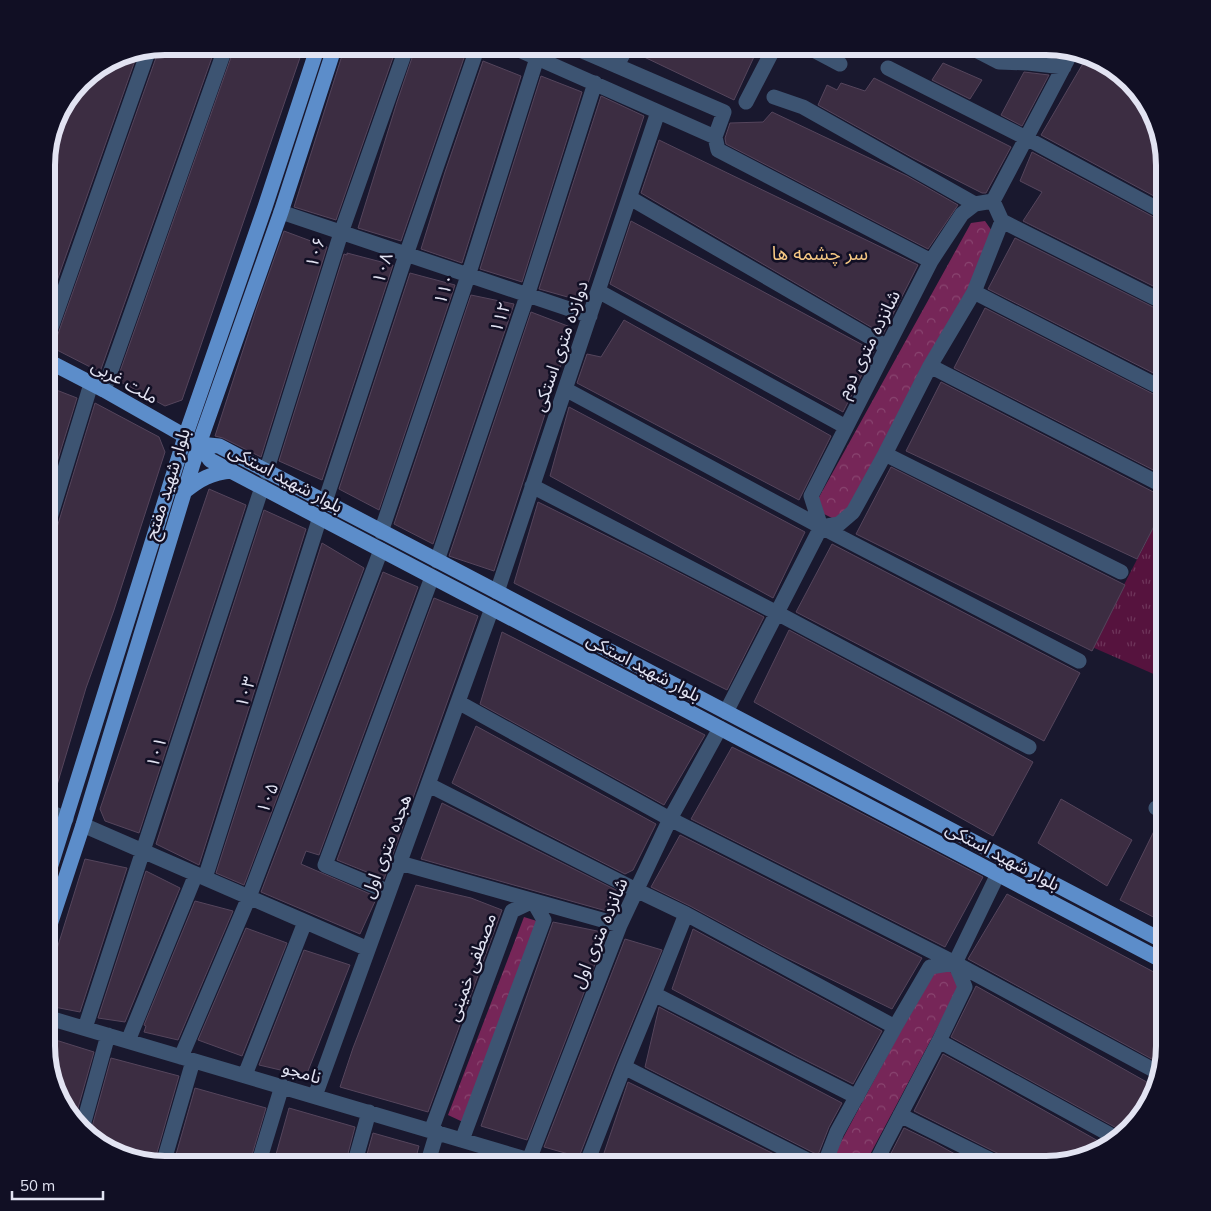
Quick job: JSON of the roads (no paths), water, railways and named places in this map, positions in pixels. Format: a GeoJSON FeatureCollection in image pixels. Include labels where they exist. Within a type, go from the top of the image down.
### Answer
{"type":"FeatureCollection","features":[{"type":"Feature","properties":{"kind":"main road","name":"بلوار شهید مفتح"},"geometry":{"type":"LineString","coordinates":[[55,853],[185,436],[265,207],[315,55]]}},
{"type":"Feature","properties":{"kind":"main road","name":"بلوار شهید مفتح"},"geometry":{"type":"LineString","coordinates":[[55,910],[83,825],[199,444],[281,212],[332,55]]}},
{"type":"Feature","properties":{"kind":"main road"},"geometry":{"type":"LineString","coordinates":[[289,134],[305,138]]}},
{"type":"Feature","properties":{"kind":"main road","name":"ملت غربی"},"geometry":{"type":"LineString","coordinates":[[55,365],[199,444]]}},
{"type":"Feature","properties":{"kind":"main road","name":"بلوار شهید استکی"},"geometry":{"type":"LineString","coordinates":[[199,444],[210,460],[1156,957]]}},
{"type":"Feature","properties":{"kind":"main road","name":"بلوار شهید استکی"},"geometry":{"type":"LineString","coordinates":[[199,444],[219,446],[1156,937]]}},
{"type":"Feature","properties":{"kind":"main road"},"geometry":{"type":"LineString","coordinates":[[184,492],[199,480],[232,471]]}},
{"type":"Feature","properties":{"kind":"main road"},"geometry":{"type":"LineString","coordinates":[[806,773],[813,758]]}},
{"type":"Feature","properties":{"kind":"street"},"geometry":{"type":"LineString","coordinates":[[55,506],[223,55]]}},
{"type":"Feature","properties":{"kind":"street","name":"۱۰۶"},"geometry":{"type":"LineString","coordinates":[[266,472],[341,233],[404,55]]}},
{"type":"Feature","properties":{"kind":"street","name":"۱۰۸"},"geometry":{"type":"LineString","coordinates":[[325,502],[406,255],[475,55]]}},
{"type":"Feature","properties":{"kind":"street"},"geometry":{"type":"LineString","coordinates":[[530,55],[715,137]]}},
{"type":"Feature","properties":{"kind":"street"},"geometry":{"type":"LineString","coordinates":[[592,55],[724,112],[715,137],[718,150],[931,261]]}},
{"type":"Feature","properties":{"kind":"street"},"geometry":{"type":"LineString","coordinates":[[617,66],[622,55]]}},
{"type":"Feature","properties":{"kind":"street"},"geometry":{"type":"LineString","coordinates":[[746,102],[770,55]]}},
{"type":"Feature","properties":{"kind":"street"},"geometry":{"type":"LineString","coordinates":[[823,55],[840,64]]}},
{"type":"Feature","properties":{"kind":"street"},"geometry":{"type":"LineString","coordinates":[[985,55],[999,62],[1064,67]]}},
{"type":"Feature","properties":{"kind":"street"},"geometry":{"type":"LineString","coordinates":[[55,316],[146,57]]}},
{"type":"Feature","properties":{"kind":"street","name":"۱۱۰"},"geometry":{"type":"LineString","coordinates":[[381,532],[468,276],[537,58]]}},
{"type":"Feature","properties":{"kind":"street"},"geometry":{"type":"LineString","coordinates":[[993,201],[1069,58]]}},
{"type":"Feature","properties":{"kind":"street"},"geometry":{"type":"LineString","coordinates":[[888,68],[1026,138],[1156,208]]}},
{"type":"Feature","properties":{"kind":"street","name":"۱۱۲"},"geometry":{"type":"LineString","coordinates":[[437,561],[528,296],[595,83]]}},
{"type":"Feature","properties":{"kind":"street"},"geometry":{"type":"LineString","coordinates":[[774,97],[803,107],[975,204],[993,201]]}},
{"type":"Feature","properties":{"kind":"street","name":"دوازده متری استکی"},"geometry":{"type":"LineString","coordinates":[[497,592],[658,112]]}},
{"type":"Feature","properties":{"kind":"street"},"geometry":{"type":"LineString","coordinates":[[630,198],[887,347]]}},
{"type":"Feature","properties":{"kind":"street"},"geometry":{"type":"LineString","coordinates":[[993,201],[1002,221],[1156,298]]}},
{"type":"Feature","properties":{"kind":"street","name":"شانزده متری دوم"},"geometry":{"type":"LineString","coordinates":[[821,527],[811,496],[931,261],[962,214],[975,204]]}},
{"type":"Feature","properties":{"kind":"street"},"geometry":{"type":"LineString","coordinates":[[281,212],[590,316]]}},
{"type":"Feature","properties":{"kind":"street"},"geometry":{"type":"LineString","coordinates":[[821,527],[838,524],[853,512],[930,366],[974,292],[1002,221]]}},
{"type":"Feature","properties":{"kind":"street"},"geometry":{"type":"LineString","coordinates":[[598,291],[846,427]]}},
{"type":"Feature","properties":{"kind":"street"},"geometry":{"type":"LineString","coordinates":[[974,292],[1156,385]]}},
{"type":"Feature","properties":{"kind":"street"},"geometry":{"type":"LineString","coordinates":[[930,366],[1156,482]]}},
{"type":"Feature","properties":{"kind":"street"},"geometry":{"type":"LineString","coordinates":[[565,389],[821,527],[1079,661]]}},
{"type":"Feature","properties":{"kind":"street"},"geometry":{"type":"LineString","coordinates":[[885,454],[1121,572]]}},
{"type":"Feature","properties":{"kind":"street"},"geometry":{"type":"LineString","coordinates":[[532,486],[1029,747]]}},
{"type":"Feature","properties":{"kind":"street","name":"۱۰۱"},"geometry":{"type":"LineString","coordinates":[[85,1028],[262,487]]}},
{"type":"Feature","properties":{"kind":"street","name":"۱۰۳"},"geometry":{"type":"LineString","coordinates":[[128,1041],[201,876],[320,518]]}},
{"type":"Feature","properties":{"kind":"street"},"geometry":{"type":"LineString","coordinates":[[726,712],[821,527]]}},
{"type":"Feature","properties":{"kind":"street","name":"۱۰۵"},"geometry":{"type":"LineString","coordinates":[[165,1156],[187,1059],[381,550]]}},
{"type":"Feature","properties":{"kind":"street"},"geometry":{"type":"LineString","coordinates":[[389,892],[325,865],[432,577]]}},
{"type":"Feature","properties":{"kind":"street","name":"هجده متری اول"},"geometry":{"type":"LineString","coordinates":[[315,1096],[492,608]]}},
{"type":"Feature","properties":{"kind":"street"},"geometry":{"type":"LineString","coordinates":[[458,702],[670,819],[955,963],[1153,1070]]}},
{"type":"Feature","properties":{"kind":"street","name":"شانزده متری اول"},"geometry":{"type":"LineString","coordinates":[[539,1156],[620,925],[670,819],[720,728]]}},
{"type":"Feature","properties":{"kind":"street"},"geometry":{"type":"LineString","coordinates":[[429,785],[686,914],[895,1027]]}},
{"type":"Feature","properties":{"kind":"street"},"geometry":{"type":"LineString","coordinates":[[55,814],[66,819]]}},
{"type":"Feature","properties":{"kind":"street"},"geometry":{"type":"LineString","coordinates":[[83,825],[368,949]]}},
{"type":"Feature","properties":{"kind":"street"},"geometry":{"type":"LineString","coordinates":[[400,862],[620,925]]}},
{"type":"Feature","properties":{"kind":"street"},"geometry":{"type":"LineString","coordinates":[[879,1156],[939,1042],[965,987],[955,963],[998,874]]}},
{"type":"Feature","properties":{"kind":"street"},"geometry":{"type":"LineString","coordinates":[[462,1140],[544,920],[533,901]]}},
{"type":"Feature","properties":{"kind":"street","name":"مصطفی خمینی"},"geometry":{"type":"LineString","coordinates":[[430,1156],[434,1131],[512,911],[533,901]]}},
{"type":"Feature","properties":{"kind":"street"},"geometry":{"type":"LineString","coordinates":[[589,1156],[686,914]]}},
{"type":"Feature","properties":{"kind":"street"},"geometry":{"type":"LineString","coordinates":[[245,1075],[305,922]]}},
{"type":"Feature","properties":{"kind":"street"},"geometry":{"type":"LineString","coordinates":[[828,1156],[837,1132],[930,967],[955,963]]}},
{"type":"Feature","properties":{"kind":"street"},"geometry":{"type":"LineString","coordinates":[[654,994],[857,1097]]}},
{"type":"Feature","properties":{"kind":"street","name":"نامجو"},"geometry":{"type":"LineString","coordinates":[[55,1019],[514,1156]]}},
{"type":"Feature","properties":{"kind":"street"},"geometry":{"type":"LineString","coordinates":[[84,1121],[108,1035]]}},
{"type":"Feature","properties":{"kind":"street"},"geometry":{"type":"LineString","coordinates":[[939,1042],[1110,1135]]}},
{"type":"Feature","properties":{"kind":"street"},"geometry":{"type":"LineString","coordinates":[[624,1067],[799,1156]]}},
{"type":"Feature","properties":{"kind":"street"},"geometry":{"type":"LineString","coordinates":[[261,1156],[282,1086]]}},
{"type":"Feature","properties":{"kind":"street"},"geometry":{"type":"LineString","coordinates":[[357,1156],[369,1112]]}},
{"type":"Feature","properties":{"kind":"street"},"geometry":{"type":"LineString","coordinates":[[900,1115],[983,1156]]}},
{"type":"Feature","properties":{"kind":"district","name":"سر چشمه ها"},"geometry":{"type":"Point","coordinates":[820,253]}}]}
